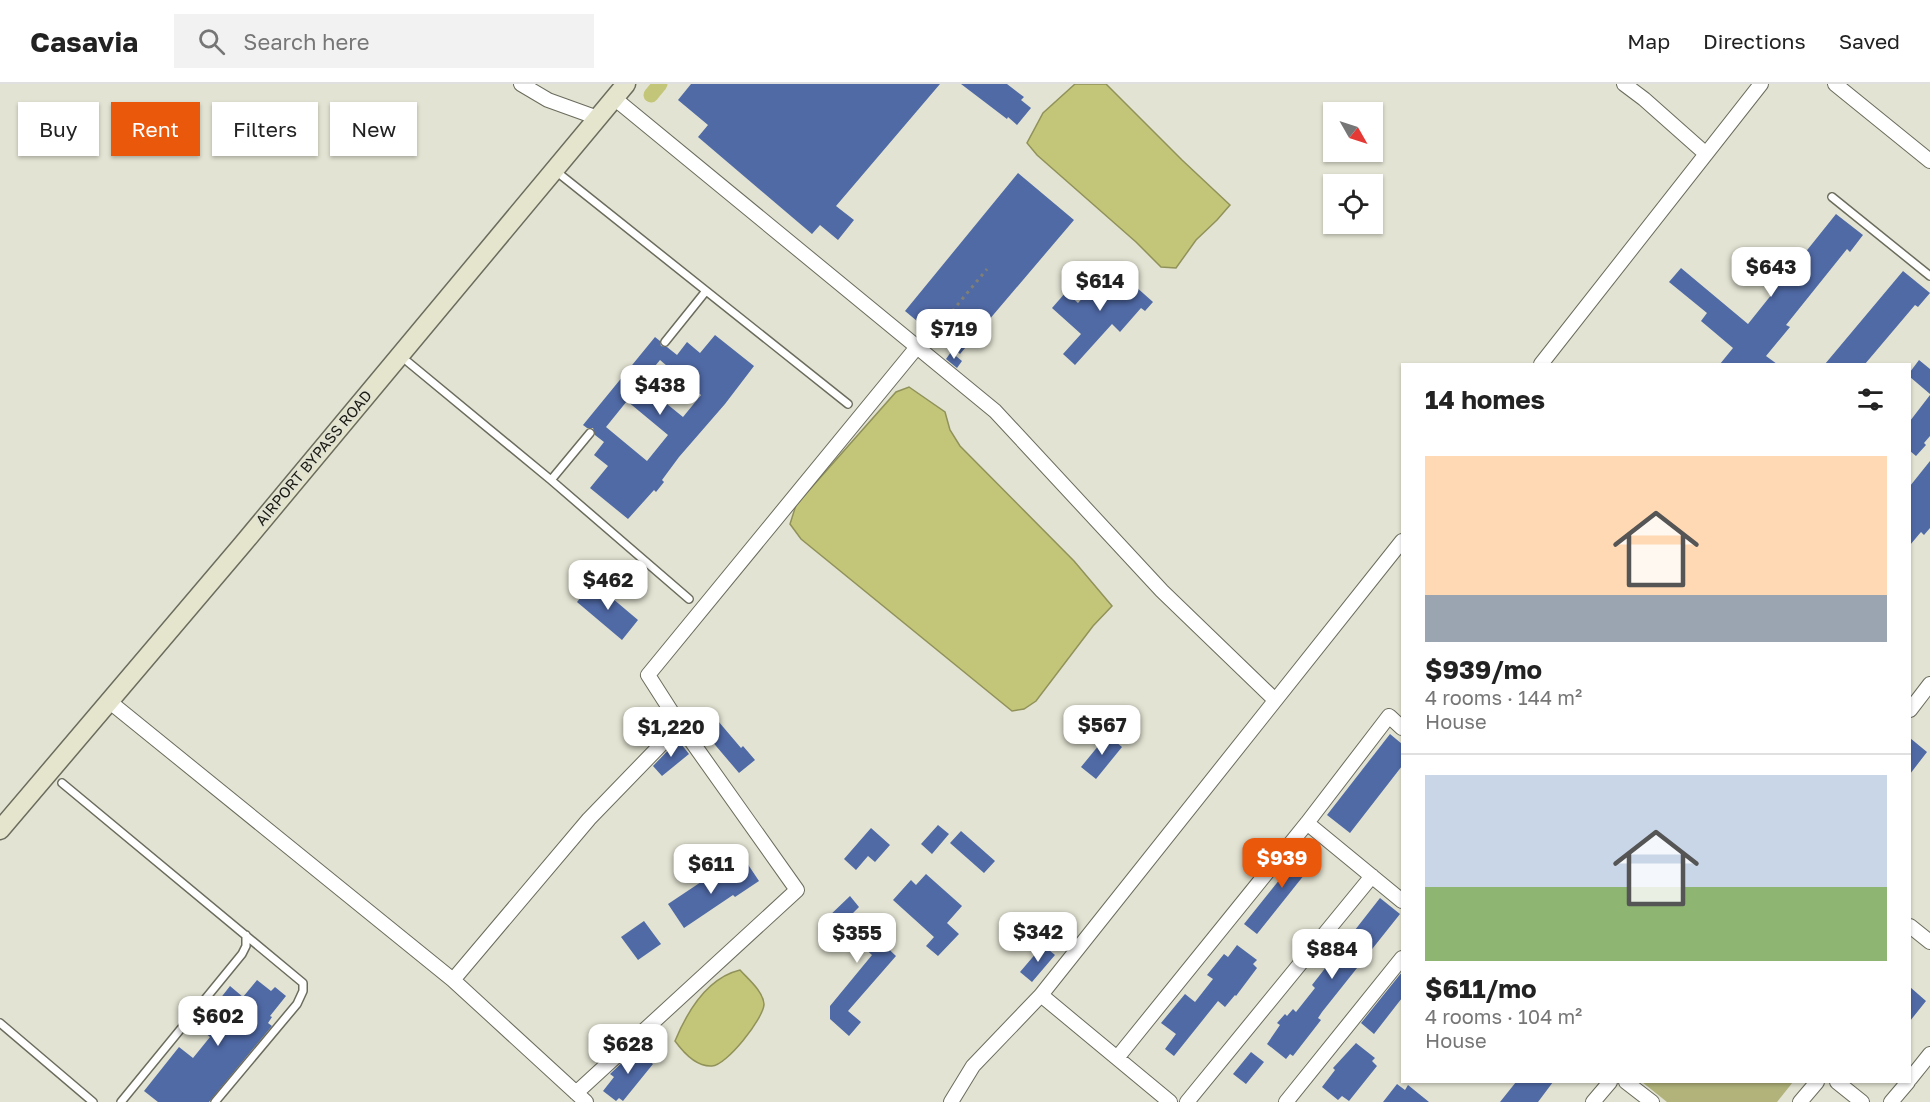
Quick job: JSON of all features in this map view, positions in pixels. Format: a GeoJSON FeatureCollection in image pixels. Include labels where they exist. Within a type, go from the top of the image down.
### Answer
{"type":"FeatureCollection","features":[{"type":"Feature","properties":{"kind":"street"},"geometry":{"type":"LineString","coordinates":[[521,84],[549,100],[598,118]]}},
{"type":"Feature","properties":{"kind":"street","name":"AIRPORT BYPASS ROAD"},"geometry":{"type":"LineString","coordinates":[[0,830],[110,702],[626,84]]}},
{"type":"Feature","properties":{"kind":"street"},"geometry":{"type":"LineString","coordinates":[[1624,84],[1706,154]]}},
{"type":"Feature","properties":{"kind":"street"},"geometry":{"type":"LineString","coordinates":[[1542,363],[1761,84]]}},
{"type":"Feature","properties":{"kind":"street"},"geometry":{"type":"LineString","coordinates":[[1835,84],[1930,160]]}},
{"type":"Feature","properties":{"kind":"street"},"geometry":{"type":"LineString","coordinates":[[614,98],[995,411],[1162,591],[1275,700]]}},
{"type":"Feature","properties":{"kind":"street"},"geometry":{"type":"LineString","coordinates":[[110,702],[453,980],[581,1097],[797,890],[680,725],[648,675],[918,347]]}},
{"type":"Feature","properties":{"kind":"street"},"geometry":{"type":"LineString","coordinates":[[951,1102],[973,1066],[1041,995],[1401,542]]}},
{"type":"Feature","properties":{"kind":"street"},"geometry":{"type":"LineString","coordinates":[[1911,709],[1930,684]]}},
{"type":"Feature","properties":{"kind":"street"},"geometry":{"type":"LineString","coordinates":[[1117,1058],[1307,823],[1389,716],[1401,727]]}},
{"type":"Feature","properties":{"kind":"street"},"geometry":{"type":"LineString","coordinates":[[453,980],[589,819],[680,725]]}},
{"type":"Feature","properties":{"kind":"street"},"geometry":{"type":"LineString","coordinates":[[1307,823],[1401,900]]}},
{"type":"Feature","properties":{"kind":"street"},"geometry":{"type":"LineString","coordinates":[[1187,1102],[1372,876]]}},
{"type":"Feature","properties":{"kind":"street"},"geometry":{"type":"LineString","coordinates":[[1911,927],[1930,942]]}},
{"type":"Feature","properties":{"kind":"street"},"geometry":{"type":"LineString","coordinates":[[1286,1102],[1401,959]]}},
{"type":"Feature","properties":{"kind":"street"},"geometry":{"type":"LineString","coordinates":[[1041,995],[1170,1102]]}},
{"type":"Feature","properties":{"kind":"street"},"geometry":{"type":"LineString","coordinates":[[1911,1078],[1930,1054]]}},
{"type":"Feature","properties":{"kind":"street"},"geometry":{"type":"LineString","coordinates":[[1593,1102],[1609,1083]]}},
{"type":"Feature","properties":{"kind":"street"},"geometry":{"type":"LineString","coordinates":[[1627,1083],[1652,1102]]}},
{"type":"Feature","properties":{"kind":"street"},"geometry":{"type":"LineString","coordinates":[[1800,1102],[1815,1083]]}},
{"type":"Feature","properties":{"kind":"street"},"geometry":{"type":"LineString","coordinates":[[1838,1083],[1862,1102]]}},
{"type":"Feature","properties":{"kind":"street"},"geometry":{"type":"LineString","coordinates":[[1891,1102],[1907,1083]]}},
{"type":"Feature","properties":{"kind":"lane"},"geometry":{"type":"LineString","coordinates":[[562,176],[848,404]]}},
{"type":"Feature","properties":{"kind":"lane"},"geometry":{"type":"LineString","coordinates":[[1832,197],[1930,276]]}},
{"type":"Feature","properties":{"kind":"lane"},"geometry":{"type":"LineString","coordinates":[[665,342],[706,291]]}},
{"type":"Feature","properties":{"kind":"lane"},"geometry":{"type":"LineString","coordinates":[[408,362],[551,480],[689,599]]}},
{"type":"Feature","properties":{"kind":"lane"},"geometry":{"type":"LineString","coordinates":[[551,480],[590,433]]}},
{"type":"Feature","properties":{"kind":"lane"},"geometry":{"type":"LineString","coordinates":[[62,783],[303,983],[303,991],[297,1004],[215,1102]]}},
{"type":"Feature","properties":{"kind":"lane"},"geometry":{"type":"LineString","coordinates":[[121,1102],[242,954],[246,946],[246,935]]}},
{"type":"Feature","properties":{"kind":"lane"},"geometry":{"type":"LineString","coordinates":[[0,1023],[93,1102]]}},
{"type":"Feature","properties":{"kind":"path"},"geometry":{"type":"LineString","coordinates":[[931,358],[935,332],[987,269]]}},
{"type":"Feature","properties":{"kind":"shaded area"},"geometry":{"type":"Polygon","coordinates":[[[1075,84],[1106,84],[1230,205],[1196,240],[1176,268],[1161,267],[1037,155],[1027,143],[1043,113],[1075,84]]]}},
{"type":"Feature","properties":{"kind":"shaded area"},"geometry":{"type":"Polygon","coordinates":[[[909,387],[945,412],[950,430],[960,446],[1074,561],[1112,606],[1093,626],[1036,701],[1024,709],[1012,711],[801,539],[790,524],[796,505],[896,392],[909,387]]]}},
{"type":"Feature","properties":{"kind":"shaded area"},"geometry":{"type":"Polygon","coordinates":[[[740,970],[761,994],[764,1004],[762,1011],[758,1020],[735,1050],[718,1064],[706,1066],[686,1054],[675,1041],[692,1008],[708,988],[728,974],[740,970]]]}},
{"type":"Feature","properties":{"kind":"shaded area"},"geometry":{"type":"Polygon","coordinates":[[[1643,1083],[1792,1083],[1777,1102],[1667,1102],[1643,1083]]]}},
{"type":"Feature","properties":{"kind":"building"},"geometry":{"type":"Polygon","coordinates":[[[691,84],[940,84],[836,206],[854,220],[838,240],[820,225],[812,234],[698,137],[708,125],[678,100],[691,84]]]}},
{"type":"Feature","properties":{"kind":"building"},"geometry":{"type":"Polygon","coordinates":[[[961,84],[1007,84],[1024,97],[1021,100],[1031,108],[1017,125],[961,84]]]}},
{"type":"Feature","properties":{"kind":"building"},"geometry":{"type":"Polygon","coordinates":[[[1018,173],[1074,220],[960,354],[905,311],[1018,173]]]}},
{"type":"Feature","properties":{"kind":"building"},"geometry":{"type":"Polygon","coordinates":[[[1836,214],[1863,235],[1850,252],[1847,249],[1786,325],[1790,327],[1766,356],[1776,363],[1721,363],[1733,348],[1701,321],[1707,313],[1669,282],[1681,268],[1748,324],[1836,214]]]}},
{"type":"Feature","properties":{"kind":"building"},"geometry":{"type":"Polygon","coordinates":[[[1903,271],[1930,293],[1918,307],[1915,305],[1866,363],[1826,363],[1903,271]]]}},
{"type":"Feature","properties":{"kind":"building"},"geometry":{"type":"Polygon","coordinates":[[[1104,274],[1119,286],[1126,278],[1153,302],[1145,311],[1141,308],[1120,332],[1112,324],[1075,365],[1063,354],[1081,334],[1052,308],[1066,292],[1078,303],[1104,274]]]}},
{"type":"Feature","properties":{"kind":"building"},"geometry":{"type":"Polygon","coordinates":[[[715,335],[754,366],[679,457],[656,492],[654,490],[628,519],[590,488],[608,466],[594,455],[604,442],[595,435],[593,428],[583,425],[655,337],[660,341],[661,346],[667,347],[677,355],[687,342],[700,353],[715,335]],[[660,360],[641,383],[683,417],[701,395],[660,360]],[[627,401],[606,427],[647,461],[668,435],[627,401]]]}},
{"type":"Feature","properties":{"kind":"building"},"geometry":{"type":"Polygon","coordinates":[[[951,352],[962,361],[957,368],[946,359],[951,352]]]}},
{"type":"Feature","properties":{"kind":"building"},"geometry":{"type":"Polygon","coordinates":[[[1919,360],[1930,369],[1930,394],[1911,378],[1911,371],[1919,360]]]}},
{"type":"Feature","properties":{"kind":"building"},"geometry":{"type":"Polygon","coordinates":[[[1930,395],[1930,436],[1924,443],[1926,445],[1916,456],[1911,452],[1911,420],[1930,395]]]}},
{"type":"Feature","properties":{"kind":"building"},"geometry":{"type":"Polygon","coordinates":[[[1930,461],[1930,528],[1924,535],[1921,532],[1911,544],[1911,485],[1930,461]]]}},
{"type":"Feature","properties":{"kind":"building"},"geometry":{"type":"Polygon","coordinates":[[[593,582],[638,620],[622,640],[577,602],[593,582]]]}},
{"type":"Feature","properties":{"kind":"building"},"geometry":{"type":"Polygon","coordinates":[[[713,715],[741,748],[743,746],[755,760],[739,773],[699,726],[713,715]]]}},
{"type":"Feature","properties":{"kind":"building"},"geometry":{"type":"Polygon","coordinates":[[[1105,733],[1122,747],[1096,779],[1081,767],[1099,745],[1097,743],[1105,733]]]}},
{"type":"Feature","properties":{"kind":"building"},"geometry":{"type":"Polygon","coordinates":[[[1390,734],[1401,743],[1401,767],[1350,833],[1327,815],[1390,734]]]}},
{"type":"Feature","properties":{"kind":"building"},"geometry":{"type":"Polygon","coordinates":[[[1911,739],[1927,752],[1911,773],[1911,739]]]}},
{"type":"Feature","properties":{"kind":"building"},"geometry":{"type":"Polygon","coordinates":[[[678,740],[689,754],[662,776],[653,766],[678,740]]]}},
{"type":"Feature","properties":{"kind":"building"},"geometry":{"type":"Polygon","coordinates":[[[938,825],[949,834],[932,854],[921,844],[938,825]]]}},
{"type":"Feature","properties":{"kind":"building"},"geometry":{"type":"Polygon","coordinates":[[[871,828],[890,845],[875,862],[868,856],[856,870],[844,859],[871,828]]]}},
{"type":"Feature","properties":{"kind":"building"},"geometry":{"type":"Polygon","coordinates":[[[961,831],[995,861],[984,873],[950,843],[961,831]]]}},
{"type":"Feature","properties":{"kind":"building"},"geometry":{"type":"Polygon","coordinates":[[[1308,844],[1320,855],[1257,934],[1244,924],[1308,844]]]}},
{"type":"Feature","properties":{"kind":"building"},"geometry":{"type":"Polygon","coordinates":[[[747,863],[759,881],[735,897],[733,895],[684,928],[668,904],[707,878],[712,886],[747,863]]]}},
{"type":"Feature","properties":{"kind":"building"},"geometry":{"type":"Polygon","coordinates":[[[926,874],[962,906],[947,923],[959,934],[938,956],[926,946],[934,937],[893,900],[911,880],[916,885],[926,874]]]}},
{"type":"Feature","properties":{"kind":"building"},"geometry":{"type":"Polygon","coordinates":[[[850,896],[859,907],[853,913],[882,938],[880,941],[896,956],[848,1011],[861,1022],[849,1036],[830,1019],[830,1006],[872,955],[839,926],[835,929],[826,919],[850,896]]]}},
{"type":"Feature","properties":{"kind":"building"},"geometry":{"type":"Polygon","coordinates":[[[1380,898],[1400,914],[1322,1012],[1318,1018],[1321,1020],[1293,1056],[1290,1054],[1286,1059],[1267,1044],[1280,1025],[1277,1023],[1293,1009],[1296,1012],[1315,988],[1312,985],[1380,898]]]}},
{"type":"Feature","properties":{"kind":"building"},"geometry":{"type":"Polygon","coordinates":[[[644,921],[661,944],[638,960],[621,937],[644,921]]]}},
{"type":"Feature","properties":{"kind":"building"},"geometry":{"type":"Polygon","coordinates":[[[1043,945],[1055,955],[1032,982],[1020,972],[1043,945]]]}},
{"type":"Feature","properties":{"kind":"building"},"geometry":{"type":"Polygon","coordinates":[[[1237,945],[1257,960],[1253,964],[1257,968],[1225,1007],[1218,1001],[1174,1056],[1165,1049],[1176,1034],[1161,1023],[1185,994],[1195,1002],[1213,979],[1207,975],[1224,954],[1228,957],[1237,945]]]}},
{"type":"Feature","properties":{"kind":"building"},"geometry":{"type":"Polygon","coordinates":[[[1401,973],[1401,999],[1374,1034],[1361,1023],[1401,973]]]}},
{"type":"Feature","properties":{"kind":"building"},"geometry":{"type":"Polygon","coordinates":[[[257,980],[271,991],[275,987],[286,996],[270,1016],[272,1017],[268,1023],[272,1026],[209,1102],[158,1102],[144,1091],[179,1047],[193,1058],[210,1037],[198,1027],[230,986],[243,997],[257,980]]]}},
{"type":"Feature","properties":{"kind":"building"},"geometry":{"type":"Polygon","coordinates":[[[1911,988],[1926,1001],[1911,1020],[1911,988]]]}},
{"type":"Feature","properties":{"kind":"building"},"geometry":{"type":"Polygon","coordinates":[[[1356,1043],[1375,1058],[1372,1061],[1377,1066],[1349,1101],[1342,1096],[1338,1100],[1322,1087],[1335,1070],[1333,1068],[1356,1043]]]}},
{"type":"Feature","properties":{"kind":"building"},"geometry":{"type":"Polygon","coordinates":[[[639,1047],[652,1058],[649,1061],[653,1064],[623,1101],[619,1098],[616,1101],[603,1091],[614,1077],[610,1074],[628,1057],[630,1059],[639,1047]]]}},
{"type":"Feature","properties":{"kind":"building"},"geometry":{"type":"Polygon","coordinates":[[[1251,1052],[1264,1062],[1246,1084],[1233,1074],[1251,1052]]]}},
{"type":"Feature","properties":{"kind":"building"},"geometry":{"type":"Polygon","coordinates":[[[1515,1083],[1552,1083],[1538,1102],[1500,1102],[1515,1083]]]}},
{"type":"Feature","properties":{"kind":"building"},"geometry":{"type":"Polygon","coordinates":[[[1397,1084],[1405,1090],[1408,1085],[1429,1102],[1383,1102],[1397,1084]]]}},
{"type":"Feature","properties":{"kind":"waterway"},"geometry":{"type":"LineString","coordinates":[[651,95],[660,84]]}}]}
